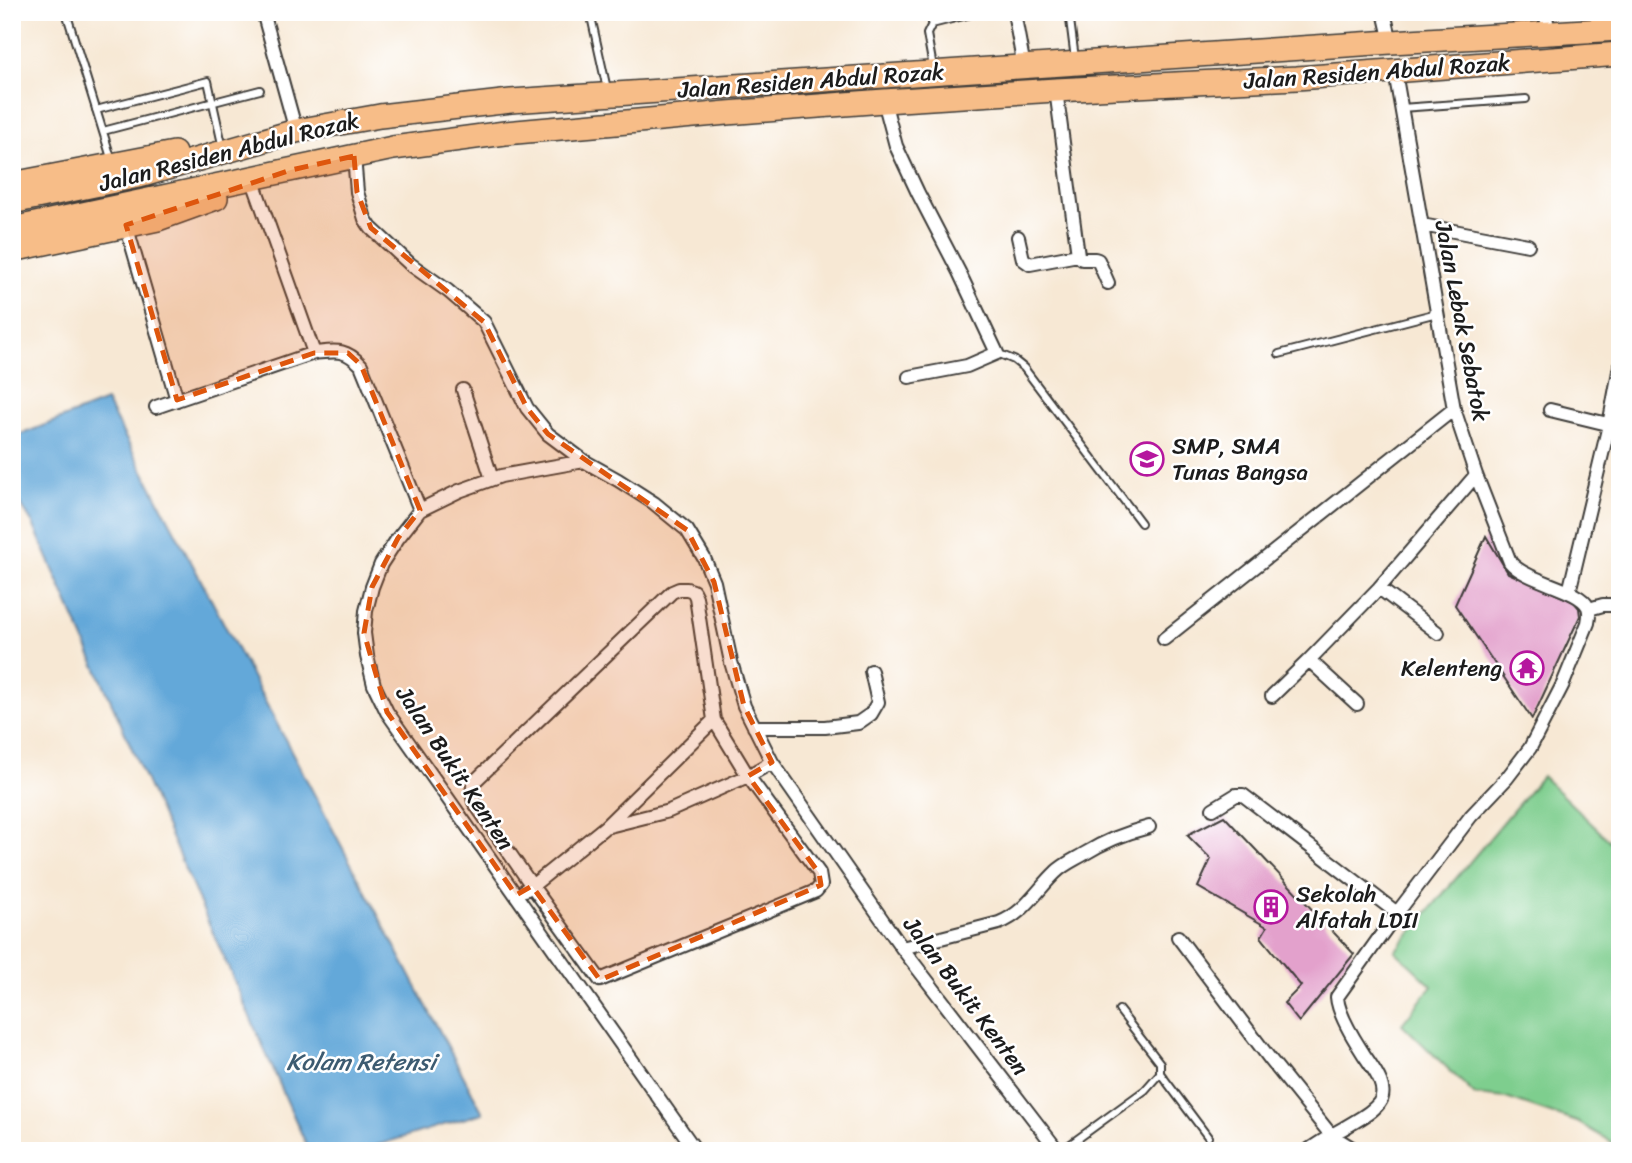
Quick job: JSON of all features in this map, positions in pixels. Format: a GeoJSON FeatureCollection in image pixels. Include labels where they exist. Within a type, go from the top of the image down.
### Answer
{"type":"FeatureCollection","features":[{"type":"Feature","properties":{"kind":"highway","name":"Jalan Residen Abdul Rozak"},"geometry":{"type":"LineString","coordinates":[[12,201],[143,175],[285,134],[380,116],[511,101],[1391,42],[1547,22],[1620,29]]}},
{"type":"Feature","properties":{"kind":"highway","name":"Jalan Residen Abdul Rozak"},"geometry":{"type":"LineString","coordinates":[[12,229],[393,148],[505,134],[726,113],[1056,90],[1395,72],[1620,54]]}},
{"type":"Feature","properties":{"kind":"highway"},"geometry":{"type":"LineString","coordinates":[[12,184],[113,163],[285,134]]}},
{"type":"Feature","properties":{"kind":"highway"},"geometry":{"type":"LineString","coordinates":[[12,250],[158,219],[291,170]]}},
{"type":"Feature","properties":{"kind":"street"},"geometry":{"type":"LineString","coordinates":[[263,12],[285,134]]}},
{"type":"Feature","properties":{"kind":"street"},"geometry":{"type":"LineString","coordinates":[[1014,12],[1024,67]]}},
{"type":"Feature","properties":{"kind":"street"},"geometry":{"type":"LineString","coordinates":[[1384,12],[1391,42]]}},
{"type":"Feature","properties":{"kind":"street","name":"Jalan Lebak Sebatok"},"geometry":{"type":"LineString","coordinates":[[1395,72],[1454,409],[1476,475],[1510,562],[1534,579],[1583,600],[1589,609]]}},
{"type":"Feature","properties":{"kind":"street"},"geometry":{"type":"LineString","coordinates":[[1056,90],[1078,255],[1082,259],[1098,260],[1108,283]]}},
{"type":"Feature","properties":{"kind":"street"},"geometry":{"type":"LineString","coordinates":[[884,102],[896,146],[997,354],[967,366],[909,377]]}},
{"type":"Feature","properties":{"kind":"street"},"geometry":{"type":"LineString","coordinates":[[354,156],[357,192],[365,219],[371,228],[410,264],[448,291],[484,322],[527,408],[548,434],[584,461]]}},
{"type":"Feature","properties":{"kind":"street"},"geometry":{"type":"LineString","coordinates":[[254,184],[314,353]]}},
{"type":"Feature","properties":{"kind":"street"},"geometry":{"type":"LineString","coordinates":[[1422,225],[1528,245]]}},
{"type":"Feature","properties":{"kind":"street"},"geometry":{"type":"LineString","coordinates":[[126,226],[177,400]]}},
{"type":"Feature","properties":{"kind":"street"},"geometry":{"type":"LineString","coordinates":[[1018,237],[1023,259],[1030,264],[1078,255]]}},
{"type":"Feature","properties":{"kind":"street"},"geometry":{"type":"LineString","coordinates":[[156,407],[314,353],[348,353],[361,365],[420,510]]}},
{"type":"Feature","properties":{"kind":"street"},"geometry":{"type":"LineString","coordinates":[[1569,592],[1614,426],[1620,366]]}},
{"type":"Feature","properties":{"kind":"street"},"geometry":{"type":"LineString","coordinates":[[463,390],[492,479]]}},
{"type":"Feature","properties":{"kind":"street"},"geometry":{"type":"LineString","coordinates":[[1164,639],[1454,409]]}},
{"type":"Feature","properties":{"kind":"street"},"geometry":{"type":"LineString","coordinates":[[1550,410],[1614,426]]}},
{"type":"Feature","properties":{"kind":"street","name":"Jalan Bukit Kenten"},"geometry":{"type":"LineString","coordinates":[[696,1151],[387,712],[374,685],[364,633],[372,587],[381,564],[420,510],[459,491],[501,476],[584,461],[654,503],[687,530],[704,558],[714,582],[731,662],[744,706],[772,762],[902,948],[1060,1151]]}},
{"type":"Feature","properties":{"kind":"street"},"geometry":{"type":"LineString","coordinates":[[1272,696],[1378,588],[1476,475]]}},
{"type":"Feature","properties":{"kind":"street"},"geometry":{"type":"LineString","coordinates":[[1378,588],[1438,634]]}},
{"type":"Feature","properties":{"kind":"street"},"geometry":{"type":"LineString","coordinates":[[679,589],[693,591],[696,597],[715,720],[748,776],[819,873],[821,885],[816,891],[600,980],[474,802],[474,782],[672,592],[679,589]]}},
{"type":"Feature","properties":{"kind":"street"},"geometry":{"type":"LineString","coordinates":[[1307,1151],[1369,1113],[1381,1102],[1383,1092],[1340,1010],[1337,997],[1471,816],[1507,778],[1530,748],[1563,684],[1588,623],[1589,609],[1603,605],[1620,605]]}},
{"type":"Feature","properties":{"kind":"street"},"geometry":{"type":"LineString","coordinates":[[1309,660],[1357,704]]}},
{"type":"Feature","properties":{"kind":"street"},"geometry":{"type":"LineString","coordinates":[[754,727],[825,727],[858,723],[871,714],[878,702],[872,671]]}},
{"type":"Feature","properties":{"kind":"street"},"geometry":{"type":"LineString","coordinates":[[516,895],[605,827],[715,720]]}},
{"type":"Feature","properties":{"kind":"street"},"geometry":{"type":"LineString","coordinates":[[605,827],[669,811],[748,776],[772,762]]}},
{"type":"Feature","properties":{"kind":"street"},"geometry":{"type":"LineString","coordinates":[[1213,809],[1234,796],[1243,795],[1397,913]]}},
{"type":"Feature","properties":{"kind":"street"},"geometry":{"type":"LineString","coordinates":[[902,948],[1012,918],[1066,864],[1104,841],[1150,827]]}},
{"type":"Feature","properties":{"kind":"street"},"geometry":{"type":"LineString","coordinates":[[1178,937],[1331,1135],[1357,1151]]}},
{"type":"Feature","properties":{"kind":"lane"},"geometry":{"type":"LineString","coordinates":[[66,12],[113,163]]}},
{"type":"Feature","properties":{"kind":"lane"},"geometry":{"type":"LineString","coordinates":[[590,12],[609,95]]}},
{"type":"Feature","properties":{"kind":"lane"},"geometry":{"type":"LineString","coordinates":[[934,72],[927,34],[932,24],[979,12]]}},
{"type":"Feature","properties":{"kind":"lane"},"geometry":{"type":"LineString","coordinates":[[1069,12],[1076,64]]}},
{"type":"Feature","properties":{"kind":"lane"},"geometry":{"type":"LineString","coordinates":[[96,110],[208,80],[222,144]]}},
{"type":"Feature","properties":{"kind":"lane"},"geometry":{"type":"LineString","coordinates":[[103,131],[260,90]]}},
{"type":"Feature","properties":{"kind":"lane"},"geometry":{"type":"LineString","coordinates":[[1401,108],[1526,99]]}},
{"type":"Feature","properties":{"kind":"lane"},"geometry":{"type":"LineString","coordinates":[[1279,354],[1437,313]]}},
{"type":"Feature","properties":{"kind":"lane"},"geometry":{"type":"LineString","coordinates":[[997,354],[1014,360],[1024,368],[1141,523]]}},
{"type":"Feature","properties":{"kind":"lane"},"geometry":{"type":"LineString","coordinates":[[1119,1010],[1160,1063],[1160,1073],[1208,1137]]}},
{"type":"Feature","properties":{"kind":"lane"},"geometry":{"type":"LineString","coordinates":[[1060,1151],[1144,1090],[1160,1073]]}},
{"type":"Feature","properties":{"kind":"highlighted area"},"geometry":{"type":"Polygon","coordinates":[[[354,156],[357,192],[371,228],[484,322],[527,408],[548,434],[687,530],[714,582],[744,706],[772,762],[748,776],[819,873],[821,885],[600,980],[532,886],[516,895],[387,712],[364,633],[372,587],[398,538],[420,510],[361,365],[348,353],[314,353],[177,400],[126,225],[291,170],[354,156]]]}},
{"type":"Feature","properties":{"kind":"green space"},"geometry":{"type":"Polygon","coordinates":[[[1542,776],[1620,851],[1620,1147],[1577,1122],[1506,1098],[1475,1095],[1402,1024],[1432,986],[1395,951],[1542,776]]]}},
{"type":"Feature","properties":{"kind":"water","name":"Kolam Retensi"},"geometry":{"type":"Polygon","coordinates":[[[106,401],[483,1113],[358,1151],[309,1151],[33,524],[12,491],[12,438],[106,401]]]}},
{"type":"Feature","properties":{"kind":"building","name":"Kelenteng"},"geometry":{"type":"Polygon","coordinates":[[[1486,536],[1508,573],[1574,602],[1579,608],[1580,616],[1532,719],[1455,605],[1486,536]]]}},
{"type":"Feature","properties":{"kind":"building","name":"Sekolah Alfatah LDII"},"geometry":{"type":"Polygon","coordinates":[[[1224,816],[1354,954],[1299,1022],[1284,1003],[1301,986],[1261,937],[1267,927],[1198,887],[1211,859],[1187,835],[1224,816]]]}},
{"type":"Feature","properties":{"kind":"place","name":"SMP, SMA Tunas Bangsa"},"geometry":{"type":"Point","coordinates":[1147,459]}},
{"type":"Feature","properties":{"kind":"place","name":"Kelenteng"},"geometry":{"type":"Point","coordinates":[1527,668]}},
{"type":"Feature","properties":{"kind":"place","name":"Sekolah Alfatah LDII"},"geometry":{"type":"Point","coordinates":[1271,907]}}]}
